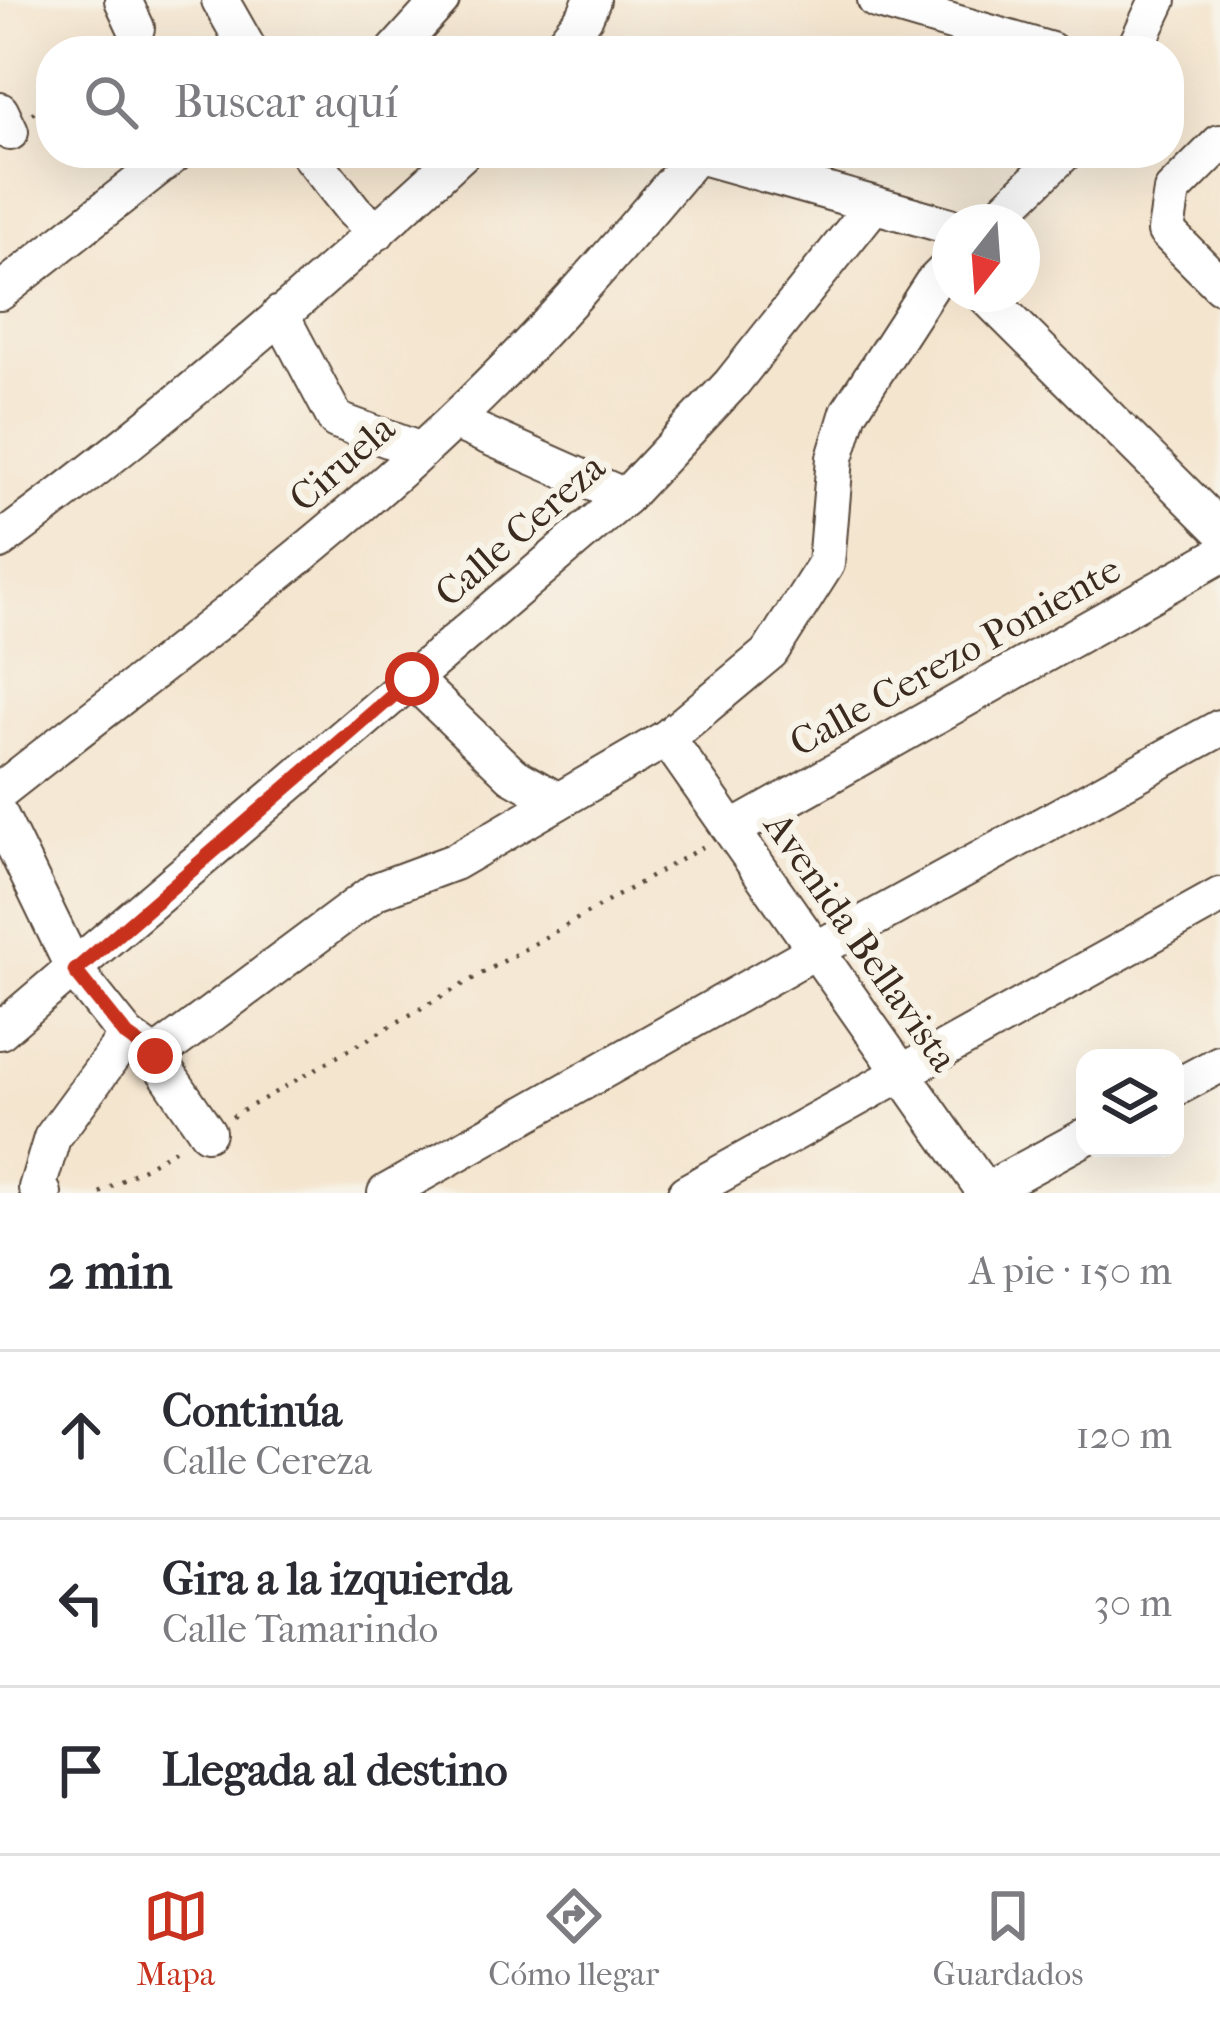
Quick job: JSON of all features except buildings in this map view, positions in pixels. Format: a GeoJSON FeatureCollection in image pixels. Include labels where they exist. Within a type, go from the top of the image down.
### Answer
{"type":"FeatureCollection","features":[{"type":"Feature","properties":{"kind":"street"},"geometry":{"type":"LineString","coordinates":[[220,0],[240,36]]}},
{"type":"Feature","properties":{"kind":"street"},"geometry":{"type":"LineString","coordinates":[[408,36],[440,0]]}},
{"type":"Feature","properties":{"kind":"street"},"geometry":{"type":"LineString","coordinates":[[569,36],[592,0]]}},
{"type":"Feature","properties":{"kind":"street"},"geometry":{"type":"LineString","coordinates":[[876,0],[1000,36]]}},
{"type":"Feature","properties":{"kind":"street"},"geometry":{"type":"LineString","coordinates":[[1141,36],[1158,0]]}},
{"type":"Feature","properties":{"kind":"street"},"geometry":{"type":"LineString","coordinates":[[1220,142],[1172,190],[1166,231],[1220,285]]}},
{"type":"Feature","properties":{"kind":"street"},"geometry":{"type":"LineString","coordinates":[[0,292],[157,168]]}},
{"type":"Feature","properties":{"kind":"street"},"geometry":{"type":"LineString","coordinates":[[320,168],[377,232]]}},
{"type":"Feature","properties":{"kind":"street"},"geometry":{"type":"LineString","coordinates":[[0,541],[72,489],[377,232],[446,168]]}},
{"type":"Feature","properties":{"kind":"street","name":"Ciruela"},"geometry":{"type":"LineString","coordinates":[[0,791],[340,521],[454,421],[616,250],[683,168]]}},
{"type":"Feature","properties":{"kind":"street"},"geometry":{"type":"LineString","coordinates":[[741,168],[932,222]]}},
{"type":"Feature","properties":{"kind":"street"},"geometry":{"type":"LineString","coordinates":[[1012,204],[1049,168]]}},
{"type":"Feature","properties":{"kind":"street","name":"Calle Cereza"},"geometry":{"type":"LineString","coordinates":[[0,1031],[626,497],[730,384],[872,207]]}},
{"type":"Feature","properties":{"kind":"street"},"geometry":{"type":"LineString","coordinates":[[39,1191],[52,1138],[141,1046],[376,891],[454,862],[667,738],[770,652],[826,564],[835,458],[849,412],[932,284]]}},
{"type":"Feature","properties":{"kind":"street"},"geometry":{"type":"LineString","coordinates":[[1002,312],[1220,529]]}},
{"type":"Feature","properties":{"kind":"street"},"geometry":{"type":"LineString","coordinates":[[280,314],[336,420],[421,451]]}},
{"type":"Feature","properties":{"kind":"street"},"geometry":{"type":"LineString","coordinates":[[454,421],[626,497]]}},
{"type":"Feature","properties":{"kind":"street","name":"Calle Cerezo Poniente"},"geometry":{"type":"LineString","coordinates":[[732,830],[1220,555]]}},
{"type":"Feature","properties":{"kind":"street"},"geometry":{"type":"LineString","coordinates":[[412,679],[512,775],[558,801]]}},
{"type":"Feature","properties":{"kind":"street"},"geometry":{"type":"LineString","coordinates":[[386,1193],[1220,728]]}},
{"type":"Feature","properties":{"kind":"street","name":"Avenida Bellavista"},"geometry":{"type":"LineString","coordinates":[[667,738],[985,1192]]}},
{"type":"Feature","properties":{"kind":"street"},"geometry":{"type":"LineString","coordinates":[[0,816],[75,971],[207,1132]]}},
{"type":"Feature","properties":{"kind":"street"},"geometry":{"type":"LineString","coordinates":[[686,1193],[1220,896]]}},
{"type":"Feature","properties":{"kind":"street"},"geometry":{"type":"LineString","coordinates":[[1184,1083],[1220,1064]]}},
{"type":"Feature","properties":{"kind":"street"},"geometry":{"type":"LineString","coordinates":[[985,1192],[1076,1142]]}},
{"type":"Feature","properties":{"kind":"path"},"geometry":{"type":"LineString","coordinates":[[100,1193],[732,830]]}},
{"type":"Feature","properties":{"kind":"route"},"geometry":{"type":"LineString","coordinates":[[155,1056],[127,1036],[75,971],[412,679]]}}]}
